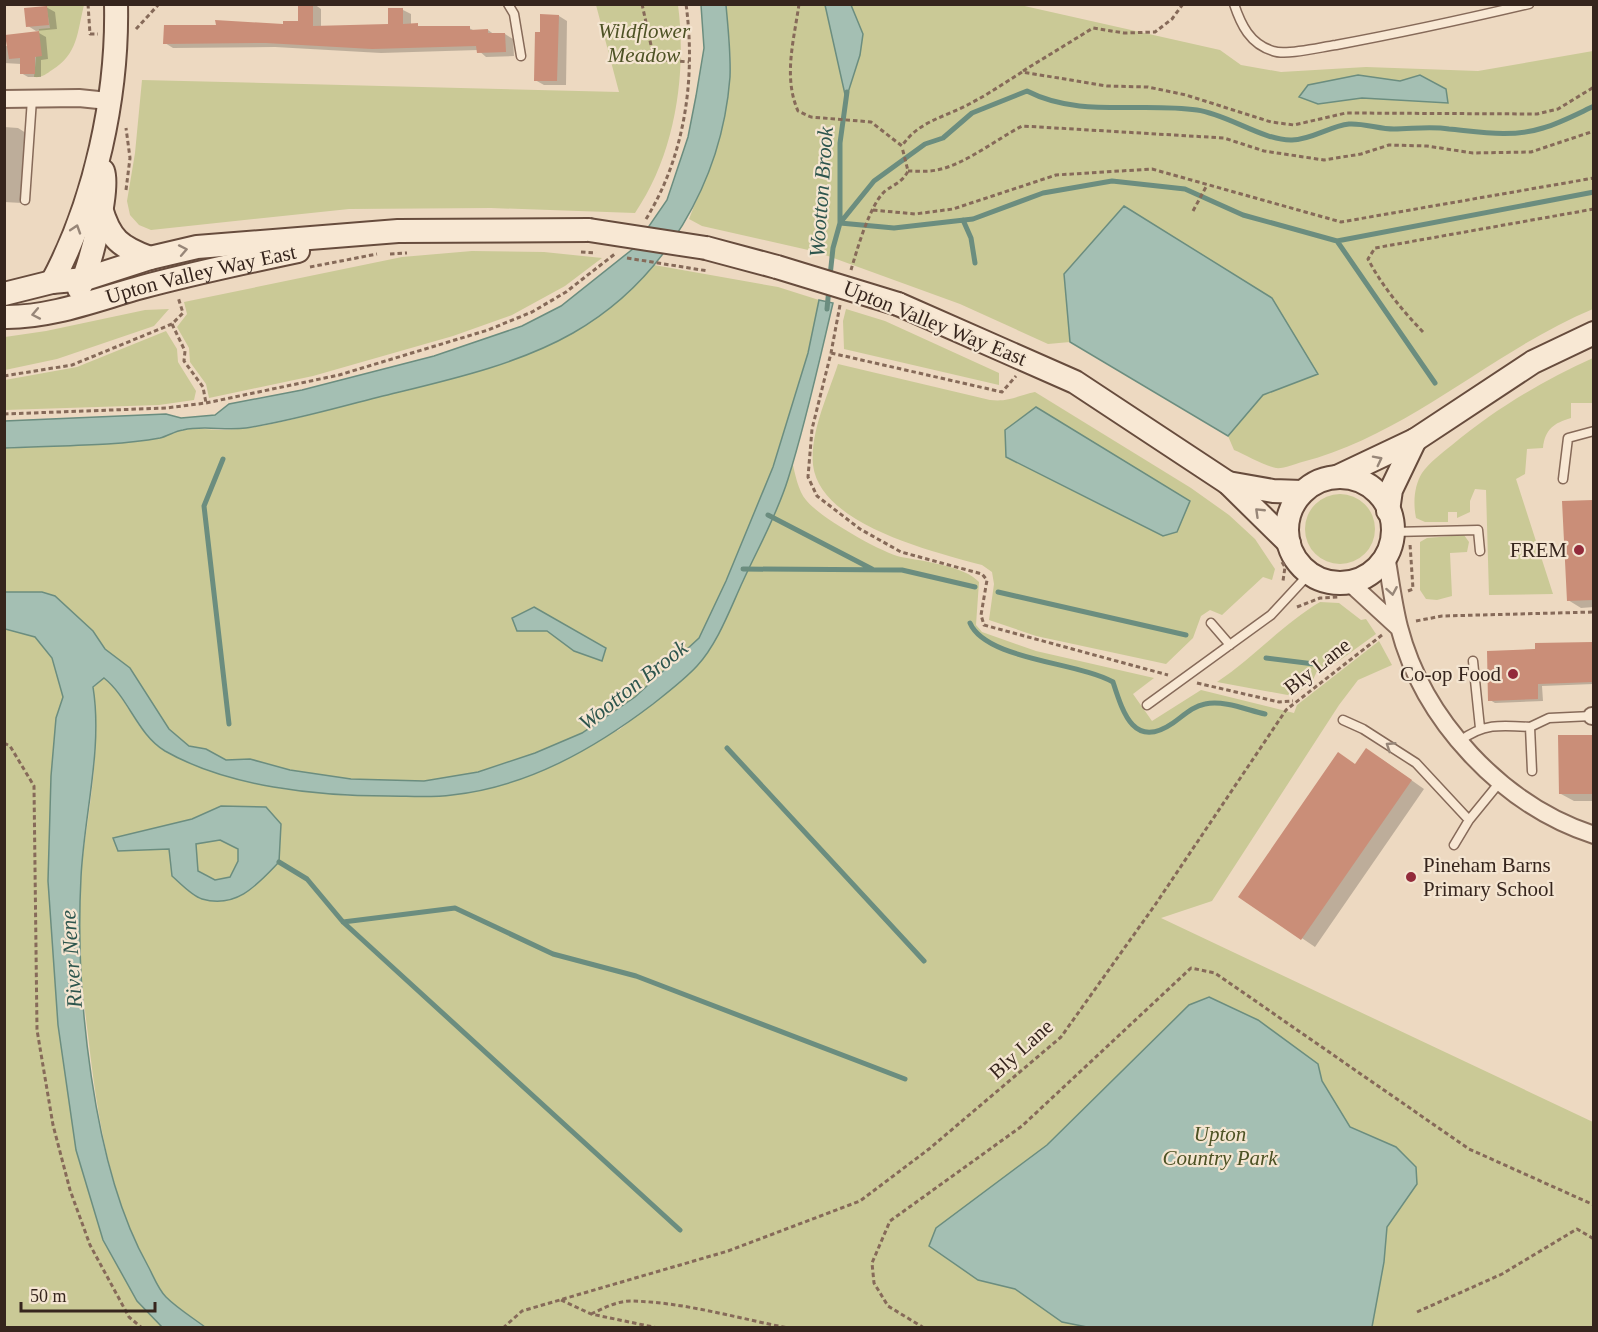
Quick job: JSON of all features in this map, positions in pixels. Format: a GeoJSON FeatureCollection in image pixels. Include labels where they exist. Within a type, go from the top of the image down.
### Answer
{"type":"FeatureCollection","features":[{"type":"Feature","properties":{"kind":"street"},"geometry":{"type":"LineString","coordinates":[[52,282],[72,240],[99,158],[108,101],[116,4]]}},
{"type":"Feature","properties":{"kind":"street"},"geometry":{"type":"LineString","coordinates":[[4,99],[108,101]]}},
{"type":"Feature","properties":{"kind":"street"},"geometry":{"type":"LineString","coordinates":[[68,308],[85,279],[101,208],[105,175],[99,158]]}},
{"type":"Feature","properties":{"kind":"street"},"geometry":{"type":"LineString","coordinates":[[101,208],[107,228],[114,238],[127,250],[150,258]]}},
{"type":"Feature","properties":{"kind":"street","name":"Upton Valley Way East"},"geometry":{"type":"LineString","coordinates":[[4,294],[52,282],[85,279],[150,258],[197,247],[398,231],[589,230],[706,248],[898,304],[1022,371],[1075,382],[1228,483],[1284,551]]}},
{"type":"Feature","properties":{"kind":"street","name":"Upton Valley Way East"},"geometry":{"type":"LineString","coordinates":[[4,317],[20,317],[68,308],[203,271],[398,231]]}},
{"type":"Feature","properties":{"kind":"street"},"geometry":{"type":"LineString","coordinates":[[1399,628],[1335,583],[1309,574],[1296,559],[1284,551],[1289,516],[1302,492],[1325,479],[1339,476],[1415,440],[1533,362],[1593,333]]}},
{"type":"Feature","properties":{"kind":"street"},"geometry":{"type":"LineString","coordinates":[[1346,590],[1371,572],[1386,555],[1397,525],[1391,490],[1415,440]]}},
{"type":"Feature","properties":{"kind":"street"},"geometry":{"type":"LineString","coordinates":[[1339,476],[1350,478],[1374,489],[1397,525]]}},
{"type":"Feature","properties":{"kind":"street","name":"Upton Valley Way East"},"geometry":{"type":"LineString","coordinates":[[1228,483],[1273,491],[1302,492]]}},
{"type":"Feature","properties":{"kind":"street"},"geometry":{"type":"LineString","coordinates":[[1386,555],[1399,628],[1422,687],[1460,741],[1500,782],[1524,802],[1554,819],[1593,835]]}},
{"type":"Feature","properties":{"kind":"lane"},"geometry":{"type":"LineString","coordinates":[[508,4],[514,14],[521,56]]}},
{"type":"Feature","properties":{"kind":"lane"},"geometry":{"type":"LineString","coordinates":[[1234,4],[1241,26],[1253,41],[1274,52],[1316,48],[1426,28],[1529,4]]}},
{"type":"Feature","properties":{"kind":"lane"},"geometry":{"type":"LineString","coordinates":[[26,200],[32,99]]}},
{"type":"Feature","properties":{"kind":"lane"},"geometry":{"type":"LineString","coordinates":[[1563,479],[1568,438],[1593,431]]}},
{"type":"Feature","properties":{"kind":"lane"},"geometry":{"type":"LineString","coordinates":[[1397,525],[1478,530],[1480,551]]}},
{"type":"Feature","properties":{"kind":"lane"},"geometry":{"type":"LineString","coordinates":[[1147,705],[1185,680],[1289,598],[1309,574]]}},
{"type":"Feature","properties":{"kind":"lane"},"geometry":{"type":"LineString","coordinates":[[1211,623],[1230,645]]}},
{"type":"Feature","properties":{"kind":"lane"},"geometry":{"type":"LineString","coordinates":[[1473,661],[1480,728]]}},
{"type":"Feature","properties":{"kind":"lane"},"geometry":{"type":"LineString","coordinates":[[1460,741],[1480,728],[1493,724],[1530,727],[1549,718],[1593,716]]}},
{"type":"Feature","properties":{"kind":"lane"},"geometry":{"type":"LineString","coordinates":[[1343,720],[1363,729],[1416,763],[1469,820]]}},
{"type":"Feature","properties":{"kind":"lane"},"geometry":{"type":"LineString","coordinates":[[1530,727],[1532,771]]}},
{"type":"Feature","properties":{"kind":"lane"},"geometry":{"type":"LineString","coordinates":[[1454,845],[1469,820],[1500,782]]}},
{"type":"Feature","properties":{"kind":"path"},"geometry":{"type":"LineString","coordinates":[[130,35],[159,4]]}},
{"type":"Feature","properties":{"kind":"path"},"geometry":{"type":"LineString","coordinates":[[642,4],[654,59],[689,62]]}},
{"type":"Feature","properties":{"kind":"path"},"geometry":{"type":"LineString","coordinates":[[640,227],[662,193],[679,148],[689,62],[686,4]]}},
{"type":"Feature","properties":{"kind":"path"},"geometry":{"type":"LineString","coordinates":[[798,4],[789,76],[790,94],[798,111],[811,117],[871,122],[902,146],[908,171],[903,180],[884,193],[873,210],[864,234]]}},
{"type":"Feature","properties":{"kind":"path"},"geometry":{"type":"LineString","coordinates":[[902,146],[911,132],[923,124],[973,103],[1093,28],[1124,33],[1155,32],[1172,19],[1183,4]]}},
{"type":"Feature","properties":{"kind":"path"},"geometry":{"type":"LineString","coordinates":[[1022,72],[1107,86],[1148,87],[1271,122],[1294,125],[1346,113],[1537,114],[1558,109],[1593,87]]}},
{"type":"Feature","properties":{"kind":"path"},"geometry":{"type":"LineString","coordinates":[[908,171],[937,170],[968,159],[993,141],[1022,126],[1224,138],[1264,150],[1324,159],[1361,154],[1389,145],[1427,146],[1473,153],[1531,152],[1593,131]]}},
{"type":"Feature","properties":{"kind":"path"},"geometry":{"type":"LineString","coordinates":[[873,210],[915,214],[953,209],[1056,175],[1152,169],[1341,222],[1593,178]]}},
{"type":"Feature","properties":{"kind":"path"},"geometry":{"type":"LineString","coordinates":[[1193,211],[1207,185]]}},
{"type":"Feature","properties":{"kind":"path"},"geometry":{"type":"LineString","coordinates":[[1423,332],[1406,314],[1374,270],[1368,259],[1375,248],[1593,209]]}},
{"type":"Feature","properties":{"kind":"path"},"geometry":{"type":"LineString","coordinates":[[4,414],[166,408],[206,403],[339,375],[488,330],[532,312],[621,249]]}},
{"type":"Feature","properties":{"kind":"path"},"geometry":{"type":"LineString","coordinates":[[577,251],[599,254]]}},
{"type":"Feature","properties":{"kind":"path"},"geometry":{"type":"LineString","coordinates":[[389,254],[411,253]]}},
{"type":"Feature","properties":{"kind":"path"},"geometry":{"type":"LineString","coordinates":[[308,268],[378,254]]}},
{"type":"Feature","properties":{"kind":"path"},"geometry":{"type":"LineString","coordinates":[[627,258],[679,266]]}},
{"type":"Feature","properties":{"kind":"path"},"geometry":{"type":"LineString","coordinates":[[4,376],[72,365],[172,324],[183,313],[177,295],[185,292]]}},
{"type":"Feature","properties":{"kind":"path"},"geometry":{"type":"LineString","coordinates":[[172,324],[185,351],[184,361],[203,387],[206,403]]}},
{"type":"Feature","properties":{"kind":"path"},"geometry":{"type":"LineString","coordinates":[[1022,371],[1002,392],[831,353],[812,429],[808,477],[817,496],[860,529],[901,552],[982,574],[987,580],[981,615],[984,625],[1185,680],[1279,702],[1295,701]]}},
{"type":"Feature","properties":{"kind":"path"},"geometry":{"type":"LineString","coordinates":[[1005,371],[1022,371]]}},
{"type":"Feature","properties":{"kind":"path"},"geometry":{"type":"LineString","coordinates":[[1393,594],[1413,589],[1397,525]]}},
{"type":"Feature","properties":{"kind":"path"},"geometry":{"type":"LineString","coordinates":[[1284,551],[1285,567],[1282,587],[1298,608],[1346,590]]}},
{"type":"Feature","properties":{"kind":"path","name":"Bly Lane"},"geometry":{"type":"LineString","coordinates":[[503,1328],[522,1311],[728,1251],[860,1201],[929,1149],[1061,1037],[1155,905],[1286,710],[1380,637],[1416,621],[1442,616],[1593,612]]}},
{"type":"Feature","properties":{"kind":"path"},"geometry":{"type":"LineString","coordinates":[[4,743],[10,746],[34,786],[37,1030],[53,1125],[70,1191],[90,1245],[129,1317],[142,1328]]}},
{"type":"Feature","properties":{"kind":"path"},"geometry":{"type":"LineString","coordinates":[[924,1328],[888,1306],[874,1283],[872,1263],[890,1221],[1023,1126],[1191,968],[1215,973],[1468,1149],[1593,1205]]}},
{"type":"Feature","properties":{"kind":"path"},"geometry":{"type":"LineString","coordinates":[[1417,1312],[1502,1274],[1577,1229],[1593,1239]]}},
{"type":"Feature","properties":{"kind":"path"},"geometry":{"type":"LineString","coordinates":[[560,1299],[591,1314],[658,1328]]}},
{"type":"Feature","properties":{"kind":"path"},"geometry":{"type":"LineString","coordinates":[[591,1314],[615,1304],[630,1301],[788,1328]]}},
{"type":"Feature","properties":{"kind":"green space"},"geometry":{"type":"Polygon","coordinates":[[[46,5],[84,5],[72,50],[61,64],[46,74],[34,77],[39,29],[50,28],[46,5]]]}},
{"type":"Feature","properties":{"kind":"green space","name":"Wildflower Meadow"},"geometry":{"type":"Polygon","coordinates":[[[596,5],[678,5],[681,58],[675,113],[660,166],[635,213],[491,208],[349,209],[151,230],[139,225],[130,215],[127,201],[135,153],[142,80],[619,92],[596,5]]]}},
{"type":"Feature","properties":{"kind":"green space"},"geometry":{"type":"Polygon","coordinates":[[[726,5],[825,5],[846,98],[860,55],[851,5],[1020,5],[1220,50],[1241,65],[1281,72],[1366,67],[1478,71],[1593,51],[1593,309],[1556,326],[1379,432],[1341,449],[1293,465],[1271,467],[1234,450],[1228,436],[1263,395],[1317,374],[1272,298],[1124,206],[1064,274],[1070,342],[1048,344],[960,304],[817,252],[702,226],[689,219],[715,150],[728,96],[730,41],[726,5]]]}},
{"type":"Feature","properties":{"kind":"green space"},"geometry":{"type":"Polygon","coordinates":[[[472,251],[544,252],[602,258],[565,286],[512,315],[453,336],[313,376],[209,398],[206,384],[190,362],[189,348],[177,327],[187,314],[184,302],[402,257],[472,251]]]}},
{"type":"Feature","properties":{"kind":"green space"},"geometry":{"type":"Polygon","coordinates":[[[654,265],[778,287],[819,300],[808,353],[773,467],[726,581],[699,638],[635,697],[582,733],[535,753],[478,772],[424,781],[351,779],[290,770],[250,759],[226,760],[206,749],[189,746],[169,729],[130,668],[105,649],[93,631],[42,592],[5,592],[5,448],[114,443],[154,438],[189,429],[241,429],[290,420],[437,383],[516,357],[554,341],[589,320],[623,295],[654,265]]]}},
{"type":"Feature","properties":{"kind":"green space"},"geometry":{"type":"Polygon","coordinates":[[[169,309],[154,326],[57,359],[5,370],[5,337],[46,331],[145,310],[169,309]]]}},
{"type":"Feature","properties":{"kind":"green space"},"geometry":{"type":"Polygon","coordinates":[[[846,309],[885,321],[999,373],[999,385],[844,349],[843,321],[846,309]]]}},
{"type":"Feature","properties":{"kind":"green space"},"geometry":{"type":"Polygon","coordinates":[[[166,331],[177,349],[178,362],[196,391],[194,400],[159,405],[5,410],[5,380],[77,367],[166,331]]]}},
{"type":"Feature","properties":{"kind":"green space"},"geometry":{"type":"Polygon","coordinates":[[[1593,358],[1593,403],[1571,403],[1571,418],[1560,422],[1548,431],[1543,448],[1527,449],[1525,474],[1516,479],[1553,594],[1489,595],[1486,490],[1475,489],[1470,501],[1470,512],[1457,518],[1457,512],[1448,512],[1448,522],[1425,522],[1416,518],[1415,512],[1414,501],[1419,478],[1436,458],[1485,419],[1537,386],[1593,358]]]}},
{"type":"Feature","properties":{"kind":"green space"},"geometry":{"type":"Polygon","coordinates":[[[838,364],[990,400],[1008,399],[1035,392],[1191,488],[1229,515],[1255,539],[1275,569],[1272,580],[1263,577],[1222,615],[1210,610],[1201,616],[1193,638],[1166,664],[1036,636],[989,620],[994,584],[992,572],[982,565],[882,533],[857,520],[836,504],[820,486],[813,465],[814,440],[838,364]]]}},
{"type":"Feature","properties":{"kind":"green space","name":"Upton Country Park"},"geometry":{"type":"Polygon","coordinates":[[[792,461],[803,496],[813,507],[836,524],[891,554],[954,568],[972,576],[979,582],[976,625],[982,632],[1036,651],[1154,678],[1133,694],[1152,721],[1201,690],[1294,713],[1297,705],[1379,641],[1392,665],[1358,680],[1339,705],[1212,901],[1161,918],[1593,1122],[1593,1327],[205,1327],[166,1297],[136,1243],[115,1186],[101,1126],[85,1015],[79,913],[81,872],[95,755],[96,709],[93,688],[104,678],[114,686],[140,727],[164,750],[237,778],[283,789],[351,796],[452,795],[619,730],[697,666],[717,635],[770,524],[792,461]],[[221,806],[192,819],[113,838],[169,849],[172,876],[201,899],[279,862],[221,806]]]}},
{"type":"Feature","properties":{"kind":"green space"},"geometry":{"type":"Polygon","coordinates":[[[1340,494],[1353,497],[1365,504],[1372,516],[1375,529],[1372,542],[1365,554],[1353,561],[1340,564],[1327,561],[1315,554],[1308,542],[1305,529],[1308,516],[1315,504],[1327,497],[1340,494]]]}},
{"type":"Feature","properties":{"kind":"green space"},"geometry":{"type":"Polygon","coordinates":[[[1464,535],[1469,542],[1467,552],[1450,553],[1452,596],[1437,600],[1426,599],[1420,590],[1420,542],[1427,538],[1464,535]]]}},
{"type":"Feature","properties":{"kind":"green space"},"geometry":{"type":"Polygon","coordinates":[[[1320,602],[1339,603],[1361,620],[1366,619],[1376,634],[1336,663],[1317,671],[1312,682],[1293,696],[1217,682],[1293,620],[1320,602]]]}},
{"type":"Feature","properties":{"kind":"green space"},"geometry":{"type":"Polygon","coordinates":[[[5,618],[75,648],[80,1081],[117,1238],[177,1327],[5,1327],[5,618]]]}},
{"type":"Feature","properties":{"kind":"green space"},"geometry":{"type":"Polygon","coordinates":[[[220,840],[239,849],[238,861],[230,877],[215,880],[198,871],[196,844],[220,840]]]}},
{"type":"Feature","properties":{"kind":"water"},"geometry":{"type":"Polygon","coordinates":[[[701,5],[726,5],[730,77],[725,116],[715,154],[701,190],[683,225],[661,257],[635,286],[606,311],[573,333],[551,345],[503,364],[280,422],[238,429],[191,429],[177,431],[160,438],[122,443],[5,448],[5,421],[166,414],[181,418],[215,415],[229,404],[302,390],[434,356],[522,326],[561,306],[634,248],[667,200],[688,137],[696,96],[704,48],[701,5]]]}},
{"type":"Feature","properties":{"kind":"water"},"geometry":{"type":"Polygon","coordinates":[[[825,5],[851,5],[863,34],[860,55],[846,99],[825,5]]]}},
{"type":"Feature","properties":{"kind":"water"},"geometry":{"type":"Polygon","coordinates":[[[1358,75],[1400,81],[1420,75],[1446,89],[1448,103],[1362,98],[1318,104],[1299,97],[1308,85],[1358,75]]]}},
{"type":"Feature","properties":{"kind":"water"},"geometry":{"type":"Polygon","coordinates":[[[1124,206],[1272,298],[1318,374],[1263,395],[1228,436],[1070,342],[1064,274],[1124,206]]]}},
{"type":"Feature","properties":{"kind":"water","name":"River Nene"},"geometry":{"type":"Polygon","coordinates":[[[819,300],[833,303],[795,457],[773,518],[717,636],[697,666],[681,681],[630,721],[583,750],[533,775],[480,791],[428,797],[361,796],[303,791],[245,781],[216,773],[165,751],[147,735],[120,695],[104,678],[93,687],[96,734],[81,877],[81,971],[85,1023],[91,1076],[101,1129],[113,1179],[129,1225],[163,1294],[205,1327],[162,1327],[137,1301],[103,1240],[76,1150],[58,1025],[48,881],[51,776],[56,718],[63,697],[52,658],[35,637],[5,629],[5,592],[42,592],[55,596],[93,631],[105,649],[130,668],[169,729],[189,746],[206,749],[226,760],[250,759],[290,770],[351,779],[424,781],[478,772],[535,753],[582,733],[635,697],[699,638],[726,581],[773,467],[808,353],[819,300]]]}},
{"type":"Feature","properties":{"kind":"water"},"geometry":{"type":"Polygon","coordinates":[[[1036,407],[1190,501],[1177,532],[1163,536],[1006,457],[1005,430],[1036,407]]]}},
{"type":"Feature","properties":{"kind":"water"},"geometry":{"type":"Polygon","coordinates":[[[534,607],[606,648],[602,661],[574,651],[547,631],[517,631],[512,618],[534,607]]]}},
{"type":"Feature","properties":{"kind":"water"},"geometry":{"type":"Polygon","coordinates":[[[221,806],[266,807],[281,824],[279,862],[246,892],[226,901],[214,901],[194,895],[172,876],[169,849],[118,851],[113,838],[192,819],[221,806]],[[220,840],[196,844],[198,871],[215,880],[230,877],[238,861],[238,849],[220,840]]]}},
{"type":"Feature","properties":{"kind":"water"},"geometry":{"type":"Polygon","coordinates":[[[1209,997],[1258,1020],[1318,1064],[1322,1081],[1350,1127],[1396,1147],[1416,1167],[1417,1184],[1387,1227],[1384,1262],[1372,1327],[1087,1327],[1062,1322],[1015,1289],[978,1280],[929,1246],[936,1228],[1047,1145],[1189,1005],[1209,997]]]}},
{"type":"Feature","properties":{"kind":"building"},"geometry":{"type":"Polygon","coordinates":[[[298,4],[313,4],[313,26],[388,24],[388,8],[403,8],[403,24],[470,26],[470,30],[488,29],[488,33],[505,33],[506,52],[477,53],[476,46],[372,49],[266,43],[163,44],[164,25],[216,25],[215,20],[283,24],[283,21],[298,21],[298,4]]]}},
{"type":"Feature","properties":{"kind":"building"},"geometry":{"type":"Polygon","coordinates":[[[47,6],[49,25],[26,27],[24,8],[47,6]]]}},
{"type":"Feature","properties":{"kind":"building"},"geometry":{"type":"Polygon","coordinates":[[[540,14],[559,15],[557,81],[534,81],[535,32],[540,32],[540,14]]]}},
{"type":"Feature","properties":{"kind":"building"},"geometry":{"type":"Polygon","coordinates":[[[39,31],[42,56],[35,57],[35,74],[20,74],[20,58],[9,59],[5,35],[39,31]]]}},
{"type":"Feature","properties":{"kind":"building","name":"FREM"},"geometry":{"type":"Polygon","coordinates":[[[1593,500],[1593,600],[1567,601],[1562,501],[1593,500]]]}},
{"type":"Feature","properties":{"kind":"building"},"geometry":{"type":"Polygon","coordinates":[[[1593,642],[1593,682],[1538,684],[1538,699],[1488,701],[1487,651],[1535,649],[1535,643],[1593,642]]]}},
{"type":"Feature","properties":{"kind":"building"},"geometry":{"type":"Polygon","coordinates":[[[1558,735],[1593,735],[1593,794],[1559,794],[1558,735]]]}},
{"type":"Feature","properties":{"kind":"building"},"geometry":{"type":"Polygon","coordinates":[[[1366,748],[1412,780],[1301,940],[1238,897],[1338,752],[1355,764],[1366,748]]]}},
{"type":"Feature","properties":{"kind":"waterway"},"geometry":{"type":"LineString","coordinates":[[840,223],[874,181],[925,144],[943,138],[972,113],[1027,91],[1047,99],[1089,107],[1175,108],[1209,112],[1258,132],[1292,140],[1306,138],[1349,124],[1388,129],[1435,128],[1520,133],[1549,126],[1594,106]]}},
{"type":"Feature","properties":{"kind":"waterway","name":"Wootton Brook"},"geometry":{"type":"LineString","coordinates":[[830,276],[833,248],[840,223],[840,143],[847,92]]}},
{"type":"Feature","properties":{"kind":"waterway"},"geometry":{"type":"LineString","coordinates":[[840,223],[894,228],[973,219],[1043,193],[1112,181],[1185,189],[1243,215],[1337,241],[1435,383]]}},
{"type":"Feature","properties":{"kind":"waterway"},"geometry":{"type":"LineString","coordinates":[[1337,241],[1594,192]]}},
{"type":"Feature","properties":{"kind":"waterway"},"geometry":{"type":"LineString","coordinates":[[963,220],[971,238],[975,263]]}},
{"type":"Feature","properties":{"kind":"waterway","name":"Wootton Brook"},"geometry":{"type":"LineString","coordinates":[[827,309],[829,288]]}},
{"type":"Feature","properties":{"kind":"waterway"},"geometry":{"type":"LineString","coordinates":[[223,459],[204,506],[229,724]]}},
{"type":"Feature","properties":{"kind":"waterway"},"geometry":{"type":"LineString","coordinates":[[768,515],[872,569]]}},
{"type":"Feature","properties":{"kind":"waterway"},"geometry":{"type":"LineString","coordinates":[[743,569],[902,570],[975,587]]}},
{"type":"Feature","properties":{"kind":"waterway"},"geometry":{"type":"LineString","coordinates":[[998,592],[1186,635]]}},
{"type":"Feature","properties":{"kind":"waterway"},"geometry":{"type":"LineString","coordinates":[[970,623],[979,635],[994,645],[1013,653],[1097,675],[1113,682],[1126,716],[1140,730],[1149,732],[1160,730],[1192,709],[1212,703],[1228,704],[1265,714]]}},
{"type":"Feature","properties":{"kind":"waterway"},"geometry":{"type":"LineString","coordinates":[[1266,658],[1314,664]]}},
{"type":"Feature","properties":{"kind":"waterway"},"geometry":{"type":"LineString","coordinates":[[727,748],[924,961]]}},
{"type":"Feature","properties":{"kind":"waterway"},"geometry":{"type":"LineString","coordinates":[[279,862],[307,879],[343,922],[680,1230]]}},
{"type":"Feature","properties":{"kind":"waterway"},"geometry":{"type":"LineString","coordinates":[[343,922],[455,908],[553,954],[636,976],[905,1079]]}},
{"type":"Feature","properties":{"kind":"place","name":"FREM"},"geometry":{"type":"Point","coordinates":[1579,550]}},
{"type":"Feature","properties":{"kind":"place","name":"Co-op Food"},"geometry":{"type":"Point","coordinates":[1513,674]}},
{"type":"Feature","properties":{"kind":"place","name":"Pineham Barns Primary School"},"geometry":{"type":"Point","coordinates":[1411,877]}}]}
